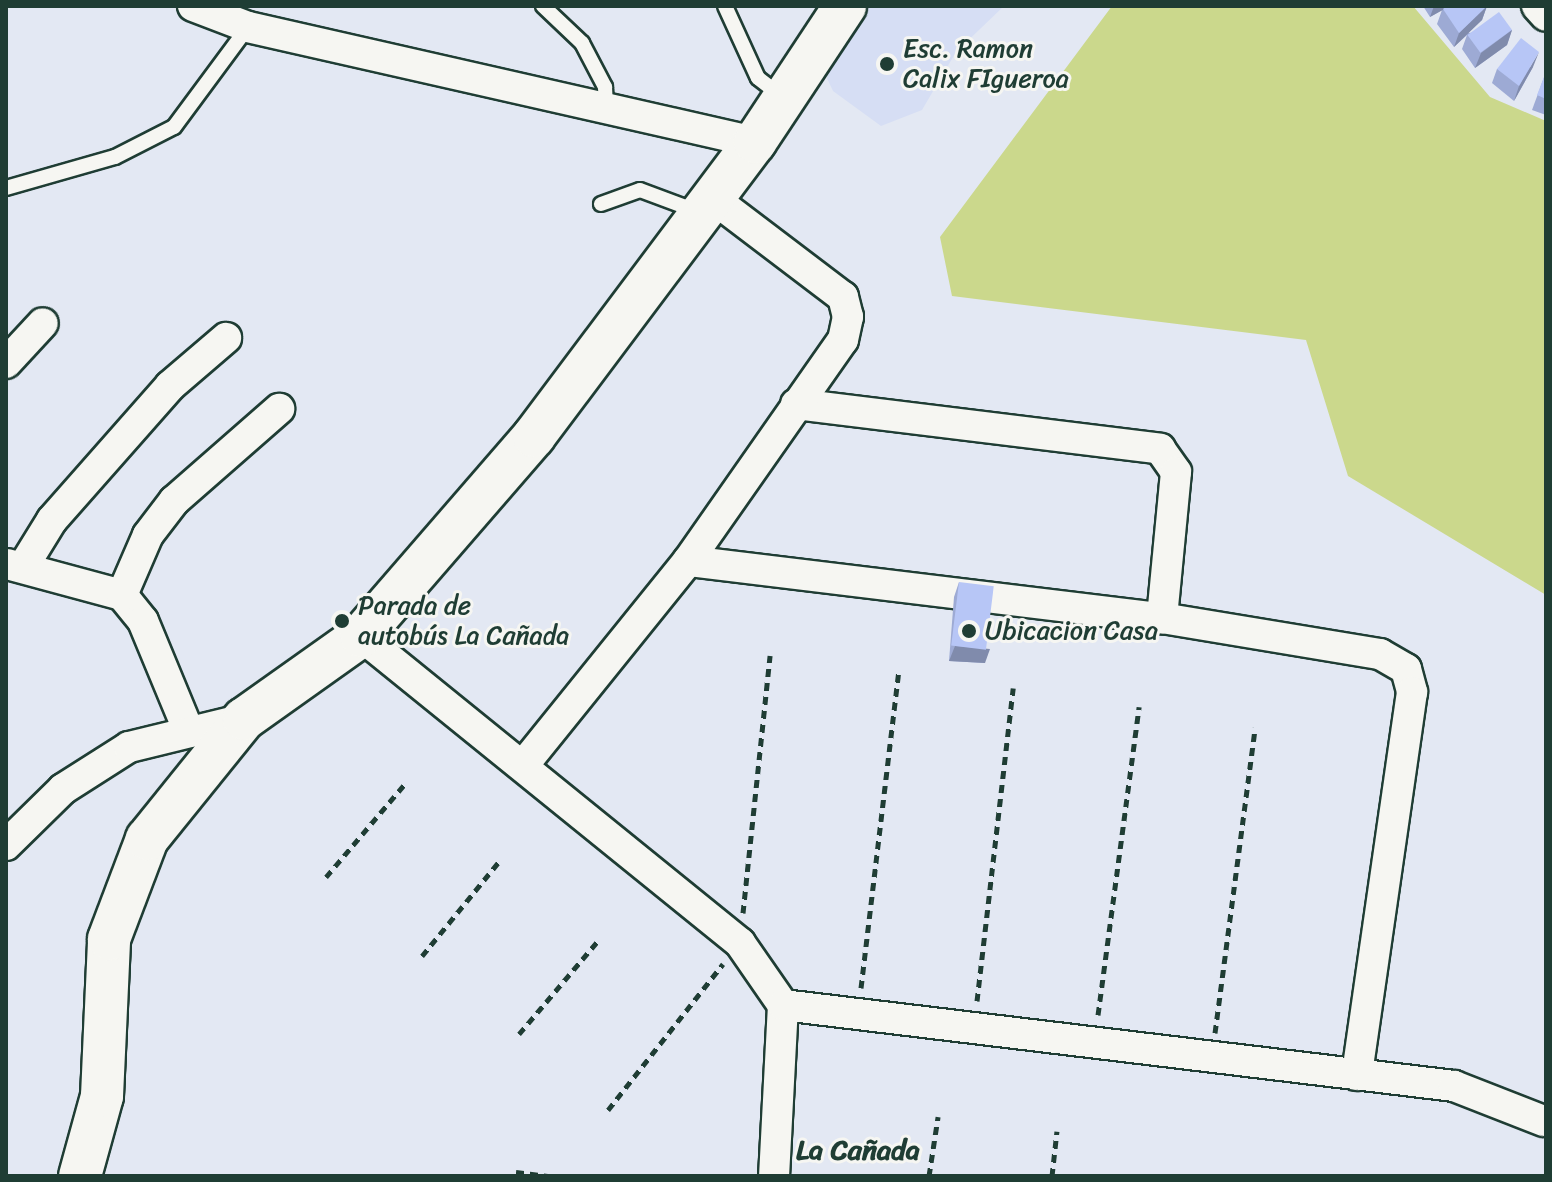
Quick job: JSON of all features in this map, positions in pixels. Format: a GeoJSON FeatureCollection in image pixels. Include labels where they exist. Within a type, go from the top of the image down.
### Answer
{"type":"FeatureCollection","features":[{"type":"Feature","properties":{"kind":"main road"},"geometry":{"type":"LineString","coordinates":[[80,1176],[102,1096],[109,939],[147,839],[244,719],[361,636],[534,436],[755,142],[845,6]]}},
{"type":"Feature","properties":{"kind":"street"},"geometry":{"type":"LineString","coordinates":[[193,6],[248,27],[755,142]]}},
{"type":"Feature","properties":{"kind":"street"},"geometry":{"type":"LineString","coordinates":[[1537,6],[1546,16]]}},
{"type":"Feature","properties":{"kind":"street"},"geometry":{"type":"LineString","coordinates":[[525,763],[688,561],[843,340],[848,317],[843,297],[708,206]]}},
{"type":"Feature","properties":{"kind":"street"},"geometry":{"type":"LineString","coordinates":[[6,363],[43,323]]}},
{"type":"Feature","properties":{"kind":"street"},"geometry":{"type":"LineString","coordinates":[[189,732],[143,621],[122,595],[15,565],[170,386],[226,338]]}},
{"type":"Feature","properties":{"kind":"street"},"geometry":{"type":"LineString","coordinates":[[796,404],[1160,449],[1176,472],[1162,618]]}},
{"type":"Feature","properties":{"kind":"street"},"geometry":{"type":"LineString","coordinates":[[122,595],[148,535],[174,501],[279,409]]}},
{"type":"Feature","properties":{"kind":"street"},"geometry":{"type":"LineString","coordinates":[[688,561],[1162,618],[1380,654],[1406,669],[1412,692],[1357,1075]]}},
{"type":"Feature","properties":{"kind":"street"},"geometry":{"type":"LineString","coordinates":[[361,636],[525,763],[740,943],[783,1005],[774,1176]]}},
{"type":"Feature","properties":{"kind":"street"},"geometry":{"type":"LineString","coordinates":[[6,845],[63,789],[129,747],[244,719]]}},
{"type":"Feature","properties":{"kind":"street"},"geometry":{"type":"LineString","coordinates":[[783,1005],[1454,1086],[1544,1121]]}},
{"type":"Feature","properties":{"kind":"lane"},"geometry":{"type":"LineString","coordinates":[[543,6],[582,43],[605,87],[606,108]]}},
{"type":"Feature","properties":{"kind":"lane"},"geometry":{"type":"LineString","coordinates":[[725,6],[758,78],[783,98]]}},
{"type":"Feature","properties":{"kind":"lane"},"geometry":{"type":"LineString","coordinates":[[6,188],[102,162],[174,127],[248,27]]}},
{"type":"Feature","properties":{"kind":"lane"},"geometry":{"type":"LineString","coordinates":[[601,204],[640,190],[708,206]]}},
{"type":"Feature","properties":{"kind":"path"},"geometry":{"type":"LineString","coordinates":[[608,1110],[740,943],[770,655]]}},
{"type":"Feature","properties":{"kind":"path"},"geometry":{"type":"LineString","coordinates":[[858,1014],[899,671]]}},
{"type":"Feature","properties":{"kind":"path"},"geometry":{"type":"LineString","coordinates":[[974,1029],[1013,688]]}},
{"type":"Feature","properties":{"kind":"path"},"geometry":{"type":"LineString","coordinates":[[1095,1043],[1139,707]]}},
{"type":"Feature","properties":{"kind":"path"},"geometry":{"type":"LineString","coordinates":[[1213,1057],[1255,728]]}},
{"type":"Feature","properties":{"kind":"path"},"geometry":{"type":"LineString","coordinates":[[326,877],[405,784]]}},
{"type":"Feature","properties":{"kind":"path"},"geometry":{"type":"LineString","coordinates":[[422,956],[501,859]]}},
{"type":"Feature","properties":{"kind":"path"},"geometry":{"type":"LineString","coordinates":[[519,1034],[597,942]]}},
{"type":"Feature","properties":{"kind":"path"},"geometry":{"type":"LineString","coordinates":[[929,1176],[938,1117]]}},
{"type":"Feature","properties":{"kind":"path"},"geometry":{"type":"LineString","coordinates":[[1052,1176],[1057,1131]]}},
{"type":"Feature","properties":{"kind":"path"},"geometry":{"type":"LineString","coordinates":[[516,1172],[550,1176]]}},
{"type":"Feature","properties":{"kind":"shaded area","name":"Esc. Ramon Calix FIgueroa"},"geometry":{"type":"Polygon","coordinates":[[[859,6],[1004,6],[956,52],[922,110],[881,126],[833,91],[825,74],[859,6]]]}},
{"type":"Feature","properties":{"kind":"green space"},"geometry":{"type":"Polygon","coordinates":[[[1112,6],[1413,6],[1490,97],[1546,121],[1546,595],[1348,476],[1306,340],[952,296],[940,237],[1112,6]]]}},
{"type":"Feature","properties":{"kind":"building"},"geometry":{"type":"Polygon","coordinates":[[[1447,6],[1487,6],[1459,33],[1443,9],[1447,6]]]}},
{"type":"Feature","properties":{"kind":"building"},"geometry":{"type":"Polygon","coordinates":[[[1499,12],[1512,30],[1480,53],[1467,35],[1499,12]]]}},
{"type":"Feature","properties":{"kind":"building"},"geometry":{"type":"Polygon","coordinates":[[[1521,38],[1539,52],[1519,86],[1497,69],[1521,38]]]}},
{"type":"Feature","properties":{"kind":"building"},"geometry":{"type":"Polygon","coordinates":[[[1546,72],[1546,99],[1537,95],[1546,72]]]}},
{"type":"Feature","properties":{"kind":"building","name":"Ubicacion Casa"},"geometry":{"type":"Polygon","coordinates":[[[959,582],[994,586],[986,650],[951,646],[959,582]]]}},
{"type":"Feature","properties":{"kind":"place","name":"Esc. Ramon Calix FIgueroa"},"geometry":{"type":"Point","coordinates":[887,64]}},
{"type":"Feature","properties":{"kind":"place","name":"Parada de autobús La Cañada"},"geometry":{"type":"Point","coordinates":[342,621]}},
{"type":"Feature","properties":{"kind":"place","name":"Ubicacion Casa"},"geometry":{"type":"Point","coordinates":[969,631]}},
{"type":"Feature","properties":{"kind":"district","name":"La Cañada"},"geometry":{"type":"Point","coordinates":[858,1150]}}]}
